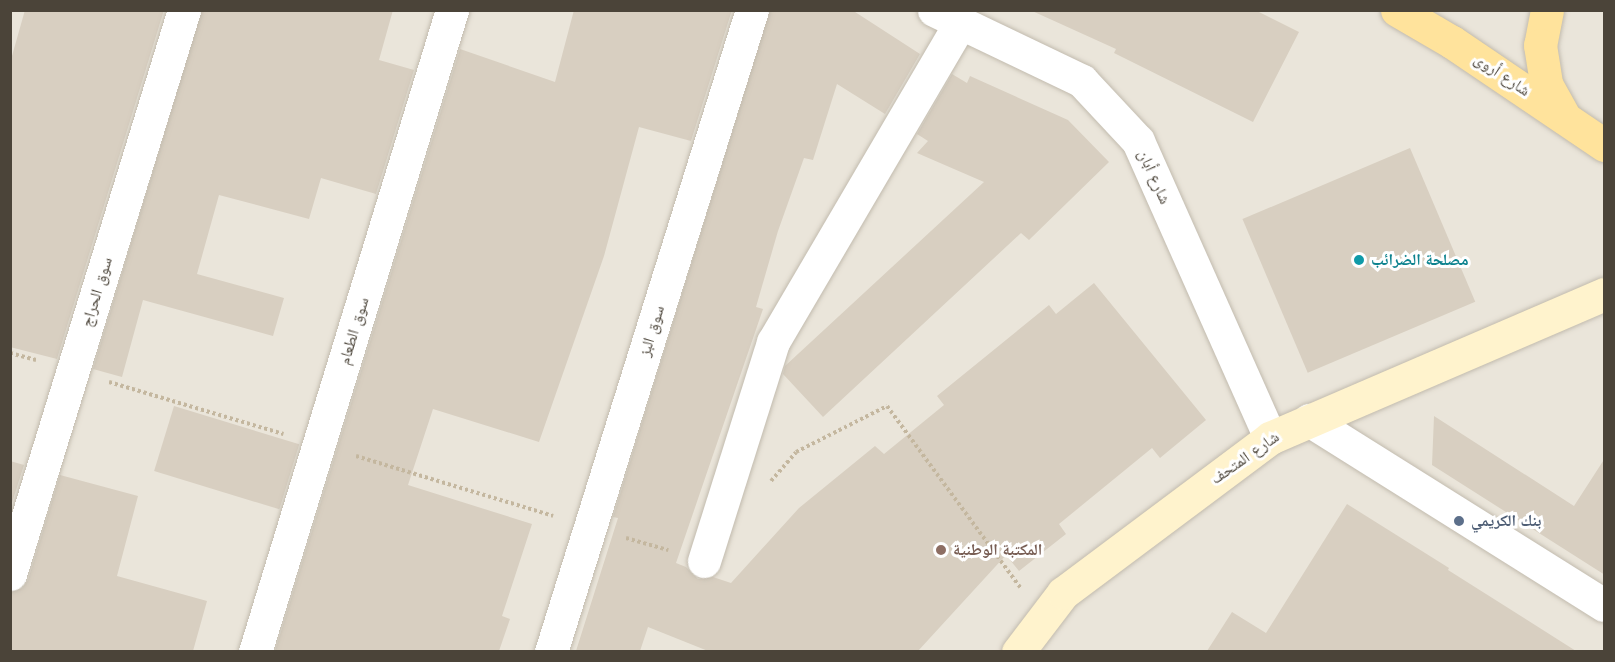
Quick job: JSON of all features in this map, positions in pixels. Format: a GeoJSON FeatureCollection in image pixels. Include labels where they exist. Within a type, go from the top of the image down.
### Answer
{"type":"FeatureCollection","features":[{"type":"Feature","properties":{"kind":"main road","name":"شارع أروى"},"geometry":{"type":"LineString","coordinates":[[1397,10],[1452,42],[1605,145]]}},
{"type":"Feature","properties":{"kind":"main road"},"geometry":{"type":"LineString","coordinates":[[1547,10],[1540,45],[1546,84],[1564,117]]}},
{"type":"Feature","properties":{"kind":"street","name":"سوق الحراج"},"geometry":{"type":"LineString","coordinates":[[10,574],[184,10]]}},
{"type":"Feature","properties":{"kind":"street","name":"سوق الطعام"},"geometry":{"type":"LineString","coordinates":[[255,651],[452,10]]}},
{"type":"Feature","properties":{"kind":"street","name":"سوق البز"},"geometry":{"type":"LineString","coordinates":[[551,651],[752,10]]}},
{"type":"Feature","properties":{"kind":"street","name":"شارع أبان"},"geometry":{"type":"LineString","coordinates":[[947,17],[1082,81],[1138,141],[1270,438]]}},
{"type":"Feature","properties":{"kind":"street"},"geometry":{"type":"LineString","coordinates":[[704,561],[773,342],[947,17]]}},
{"type":"Feature","properties":{"kind":"street","name":"شارع المتحف"},"geometry":{"type":"LineString","coordinates":[[1550,316],[1597,279],[1605,268]]}},
{"type":"Feature","properties":{"kind":"street","name":"شارع المتحف"},"geometry":{"type":"LineString","coordinates":[[1018,651],[1063,593],[1270,438],[1605,294]]}},
{"type":"Feature","properties":{"kind":"street"},"geometry":{"type":"LineString","coordinates":[[1309,420],[1605,605]]}},
{"type":"Feature","properties":{"kind":"shaded area"},"geometry":{"type":"Polygon","coordinates":[[[11,11],[1604,11],[1604,651],[11,651],[11,11]]]}},
{"type":"Feature","properties":{"kind":"building"},"geometry":{"type":"Polygon","coordinates":[[[25,10],[164,10],[57,359],[10,347],[10,63],[25,10]]]}},
{"type":"Feature","properties":{"kind":"building"},"geometry":{"type":"Polygon","coordinates":[[[202,10],[393,10],[379,60],[414,70],[376,194],[321,178],[309,219],[219,195],[197,274],[284,298],[273,336],[143,300],[122,377],[93,369],[202,10]]]}},
{"type":"Feature","properties":{"kind":"building"},"geometry":{"type":"Polygon","coordinates":[[[574,10],[732,10],[691,141],[639,127],[604,256],[539,442],[433,409],[408,485],[532,524],[502,616],[510,619],[499,651],[275,651],[460,49],[555,82],[574,10]]]}},
{"type":"Feature","properties":{"kind":"building"},"geometry":{"type":"Polygon","coordinates":[[[770,10],[852,10],[920,54],[885,114],[837,84],[813,160],[804,158],[778,231],[756,307],[763,309],[676,563],[686,567],[698,579],[713,577],[731,583],[799,508],[875,446],[884,454],[944,405],[937,396],[1049,305],[1056,314],[1094,283],[1206,420],[1160,458],[1152,448],[1059,524],[1066,534],[1019,571],[1006,555],[918,651],[708,651],[648,627],[640,651],[576,651],[618,518],[613,517],[770,10]]]}},
{"type":"Feature","properties":{"kind":"building"},"geometry":{"type":"Polygon","coordinates":[[[1030,10],[1255,10],[1299,32],[1253,122],[1114,53],[1116,49],[1030,10]]]}},
{"type":"Feature","properties":{"kind":"building"},"geometry":{"type":"Polygon","coordinates":[[[952,74],[967,83],[970,76],[1068,120],[1109,162],[1029,240],[1021,233],[823,417],[783,374],[785,366],[984,182],[917,153],[928,141],[917,134],[952,74]]]}},
{"type":"Feature","properties":{"kind":"building","name":"مصلحة الضرائب"},"geometry":{"type":"Polygon","coordinates":[[[1410,148],[1475,302],[1308,373],[1242,219],[1410,148]]]}},
{"type":"Feature","properties":{"kind":"building"},"geometry":{"type":"Polygon","coordinates":[[[174,406],[299,444],[279,509],[154,471],[174,406]]]}},
{"type":"Feature","properties":{"kind":"building"},"geometry":{"type":"Polygon","coordinates":[[[1434,416],[1574,506],[1605,458],[1605,575],[1432,465],[1434,416]]]}},
{"type":"Feature","properties":{"kind":"building"},"geometry":{"type":"Polygon","coordinates":[[[10,461],[24,465],[10,509],[10,461]]]}},
{"type":"Feature","properties":{"kind":"building"},"geometry":{"type":"Polygon","coordinates":[[[60,475],[138,496],[117,576],[207,601],[193,651],[10,651],[10,592],[22,588],[28,580],[60,475]]]}},
{"type":"Feature","properties":{"kind":"building"},"geometry":{"type":"Polygon","coordinates":[[[1347,504],[1576,651],[1207,651],[1232,612],[1266,633],[1347,504]]]}},
{"type":"Feature","properties":{"kind":"place","name":"مصلحة الضرائب"},"geometry":{"type":"Point","coordinates":[1359,260]}},
{"type":"Feature","properties":{"kind":"place","name":"بنك الكريمي"},"geometry":{"type":"Point","coordinates":[1459,521]}},
{"type":"Feature","properties":{"kind":"place","name":"المكتبة الوطنية"},"geometry":{"type":"Point","coordinates":[941,550]}}]}
